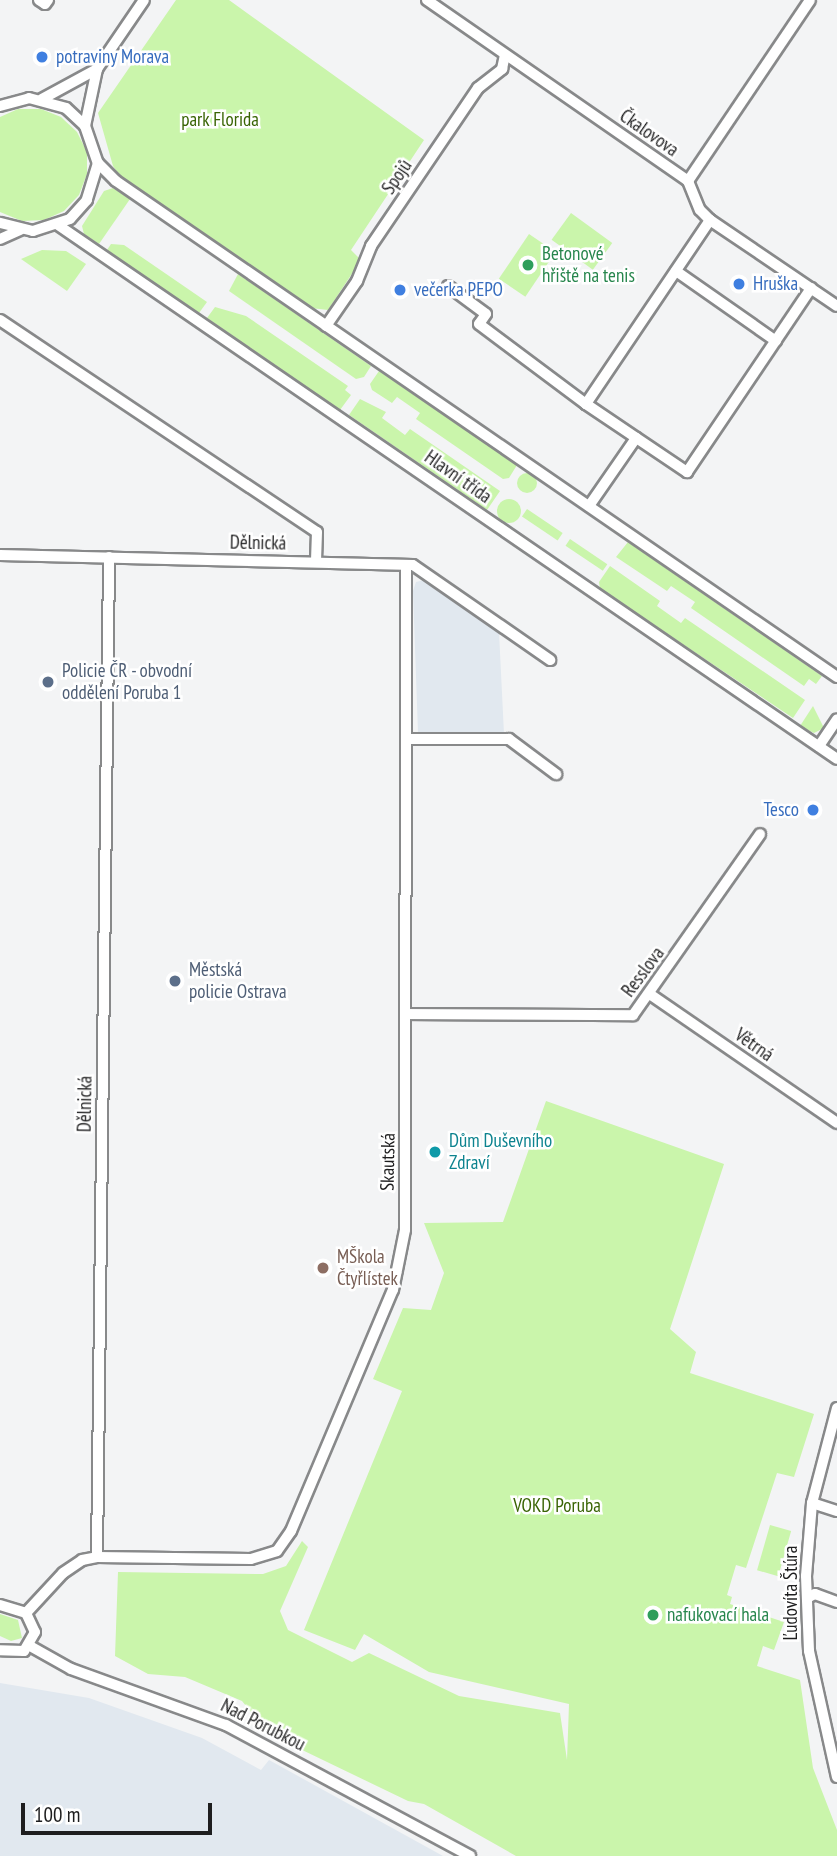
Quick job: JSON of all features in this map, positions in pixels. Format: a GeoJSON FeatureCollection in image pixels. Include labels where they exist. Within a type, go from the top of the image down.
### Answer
{"type":"FeatureCollection","features":[{"type":"Feature","properties":{"kind":"street"},"geometry":{"type":"LineString","coordinates":[[39,0],[45,4],[48,0]]}},
{"type":"Feature","properties":{"kind":"street"},"geometry":{"type":"LineString","coordinates":[[85,126],[97,69],[144,0]]}},
{"type":"Feature","properties":{"kind":"street","name":"Čkalovova"},"geometry":{"type":"LineString","coordinates":[[427,0],[688,181],[699,210],[710,220],[837,306]]}},
{"type":"Feature","properties":{"kind":"street"},"geometry":{"type":"LineString","coordinates":[[688,181],[810,0]]}},
{"type":"Feature","properties":{"kind":"street","name":"Spojů"},"geometry":{"type":"LineString","coordinates":[[326,326],[357,281],[371,246],[478,88],[502,69],[505,55]]}},
{"type":"Feature","properties":{"kind":"street"},"geometry":{"type":"LineString","coordinates":[[1,104],[42,99],[97,69]]}},
{"type":"Feature","properties":{"kind":"street"},"geometry":{"type":"LineString","coordinates":[[42,99],[66,108],[85,126],[98,163],[116,181],[837,677]]}},
{"type":"Feature","properties":{"kind":"street"},"geometry":{"type":"LineString","coordinates":[[0,239],[20,230],[58,225],[88,200],[98,163]]}},
{"type":"Feature","properties":{"kind":"street"},"geometry":{"type":"LineString","coordinates":[[586,404],[710,220]]}},
{"type":"Feature","properties":{"kind":"street"},"geometry":{"type":"LineString","coordinates":[[0,223],[20,230]]}},
{"type":"Feature","properties":{"kind":"street","name":"Hlavní třída"},"geometry":{"type":"LineString","coordinates":[[58,225],[837,759]]}},
{"type":"Feature","properties":{"kind":"street"},"geometry":{"type":"LineString","coordinates":[[676,271],[776,341]]}},
{"type":"Feature","properties":{"kind":"street"},"geometry":{"type":"LineString","coordinates":[[449,286],[486,314],[479,324],[586,404],[687,472],[811,288]]}},
{"type":"Feature","properties":{"kind":"street"},"geometry":{"type":"LineString","coordinates":[[0,320],[317,532],[316,561]]}},
{"type":"Feature","properties":{"kind":"street"},"geometry":{"type":"LineString","coordinates":[[589,506],[636,438]]}},
{"type":"Feature","properties":{"kind":"street","name":"Dělnická"},"geometry":{"type":"LineString","coordinates":[[0,555],[316,561],[406,566]]}},
{"type":"Feature","properties":{"kind":"street","name":"Dělnická"},"geometry":{"type":"LineString","coordinates":[[97,1557],[109,557]]}},
{"type":"Feature","properties":{"kind":"street"},"geometry":{"type":"LineString","coordinates":[[406,566],[413,565],[551,660]]}},
{"type":"Feature","properties":{"kind":"street","name":"Skautská"},"geometry":{"type":"LineString","coordinates":[[97,1557],[251,1559],[278,1551],[291,1531],[381,1321],[401,1259],[407,1014],[406,566]]}},
{"type":"Feature","properties":{"kind":"street"},"geometry":{"type":"LineString","coordinates":[[819,746],[837,719]]}},
{"type":"Feature","properties":{"kind":"street"},"geometry":{"type":"LineString","coordinates":[[407,739],[509,739],[556,774]]}},
{"type":"Feature","properties":{"kind":"street","name":"Resslova"},"geometry":{"type":"LineString","coordinates":[[407,1014],[633,1015],[651,995],[760,834]]}},
{"type":"Feature","properties":{"kind":"street","name":"Větrná"},"geometry":{"type":"LineString","coordinates":[[651,995],[837,1123]]}},
{"type":"Feature","properties":{"kind":"street","name":"Ľudovíta Štúra"},"geometry":{"type":"LineString","coordinates":[[837,1408],[812,1503],[807,1598],[815,1691],[837,1777]]}},
{"type":"Feature","properties":{"kind":"street"},"geometry":{"type":"LineString","coordinates":[[812,1503],[837,1511]]}},
{"type":"Feature","properties":{"kind":"street"},"geometry":{"type":"LineString","coordinates":[[26,1613],[73,1565],[97,1557]]}},
{"type":"Feature","properties":{"kind":"street"},"geometry":{"type":"LineString","coordinates":[[807,1598],[815,1594],[837,1602]]}},
{"type":"Feature","properties":{"kind":"street"},"geometry":{"type":"LineString","coordinates":[[0,1605],[26,1613],[34,1629],[30,1646],[18,1653],[0,1650]]}},
{"type":"Feature","properties":{"kind":"street","name":"Nad Porubkou"},"geometry":{"type":"LineString","coordinates":[[30,1646],[71,1668],[226,1725],[470,1856]]}},
{"type":"Feature","properties":{"kind":"shaded area"},"geometry":{"type":"Polygon","coordinates":[[[424,580],[499,632],[504,734],[418,733],[413,591],[416,582],[424,580]]]}},
{"type":"Feature","properties":{"kind":"shaded area"},"geometry":{"type":"Polygon","coordinates":[[[0,1683],[89,1698],[202,1738],[261,1770],[269,1760],[443,1856],[0,1856],[0,1683]]]}},
{"type":"Feature","properties":{"kind":"green space","name":"park Florida"},"geometry":{"type":"Polygon","coordinates":[[[176,0],[229,0],[424,140],[351,250],[361,260],[328,310],[311,308],[120,176],[113,166],[98,113],[176,0]]]}},
{"type":"Feature","properties":{"kind":"green space"},"geometry":{"type":"Polygon","coordinates":[[[18,109],[41,109],[61,117],[77,132],[87,152],[87,174],[79,195],[64,211],[44,220],[22,221],[0,212],[0,117],[18,109]]]}},
{"type":"Feature","properties":{"kind":"green space"},"geometry":{"type":"Polygon","coordinates":[[[113,188],[130,199],[99,244],[84,234],[82,226],[104,191],[113,188]]]}},
{"type":"Feature","properties":{"kind":"green space"},"geometry":{"type":"Polygon","coordinates":[[[571,213],[612,243],[593,270],[552,240],[571,213]]]}},
{"type":"Feature","properties":{"kind":"green space","name":"Betonové hřiště na tenis"},"geometry":{"type":"Polygon","coordinates":[[[529,234],[556,252],[525,297],[499,279],[529,234]]]}},
{"type":"Feature","properties":{"kind":"green space"},"geometry":{"type":"Polygon","coordinates":[[[111,244],[124,245],[207,302],[199,313],[107,250],[111,244]]]}},
{"type":"Feature","properties":{"kind":"green space"},"geometry":{"type":"Polygon","coordinates":[[[42,250],[66,251],[86,264],[67,291],[21,259],[42,250]]]}},
{"type":"Feature","properties":{"kind":"green space"},"geometry":{"type":"Polygon","coordinates":[[[238,274],[371,366],[364,377],[356,379],[229,291],[238,274]]]}},
{"type":"Feature","properties":{"kind":"green space"},"geometry":{"type":"Polygon","coordinates":[[[215,307],[246,316],[348,386],[345,390],[351,395],[340,410],[207,318],[215,307]]]}},
{"type":"Feature","properties":{"kind":"green space"},"geometry":{"type":"Polygon","coordinates":[[[379,371],[517,465],[509,478],[503,479],[416,419],[420,413],[397,397],[392,403],[372,390],[370,384],[379,371]]]}},
{"type":"Feature","properties":{"kind":"green space"},"geometry":{"type":"Polygon","coordinates":[[[360,399],[386,412],[382,418],[405,435],[410,429],[500,491],[487,510],[349,415],[360,399]]]}},
{"type":"Feature","properties":{"kind":"green space"},"geometry":{"type":"Polygon","coordinates":[[[527,473],[534,476],[537,483],[534,490],[527,493],[520,490],[517,483],[520,476],[527,473]]]}},
{"type":"Feature","properties":{"kind":"green space"},"geometry":{"type":"Polygon","coordinates":[[[509,499],[520,506],[521,511],[514,522],[509,523],[498,516],[497,511],[504,500],[509,499]]]}},
{"type":"Feature","properties":{"kind":"green space"},"geometry":{"type":"Polygon","coordinates":[[[527,509],[563,533],[558,541],[522,516],[527,509]]]}},
{"type":"Feature","properties":{"kind":"green space"},"geometry":{"type":"Polygon","coordinates":[[[570,539],[607,564],[603,571],[566,546],[570,539]]]}},
{"type":"Feature","properties":{"kind":"green space"},"geometry":{"type":"Polygon","coordinates":[[[628,542],[822,676],[816,684],[809,679],[804,686],[691,608],[695,602],[671,586],[667,591],[616,557],[628,542]]]}},
{"type":"Feature","properties":{"kind":"green space"},"geometry":{"type":"Polygon","coordinates":[[[610,566],[660,601],[657,606],[681,623],[685,618],[805,700],[793,718],[600,589],[599,582],[610,566]]]}},
{"type":"Feature","properties":{"kind":"green space"},"geometry":{"type":"Polygon","coordinates":[[[813,706],[824,728],[814,733],[800,726],[813,706]]]}},
{"type":"Feature","properties":{"kind":"green space","name":"VOKD Poruba"},"geometry":{"type":"Polygon","coordinates":[[[546,1101],[724,1164],[670,1329],[696,1352],[690,1373],[814,1414],[794,1477],[777,1473],[746,1568],[736,1565],[727,1595],[732,1597],[730,1604],[784,1622],[774,1650],[763,1646],[757,1666],[800,1680],[813,1768],[837,1830],[837,1856],[516,1856],[424,1804],[408,1801],[269,1734],[242,1701],[185,1677],[148,1674],[115,1656],[118,1572],[263,1574],[286,1566],[302,1541],[308,1547],[280,1611],[288,1630],[352,1662],[369,1653],[459,1696],[560,1713],[567,1760],[569,1704],[429,1672],[364,1634],[355,1650],[304,1630],[402,1391],[373,1379],[403,1308],[431,1310],[444,1273],[424,1223],[503,1222],[546,1101]]]}},
{"type":"Feature","properties":{"kind":"green space"},"geometry":{"type":"Polygon","coordinates":[[[770,1525],[791,1531],[778,1576],[757,1570],[770,1525]]]}},
{"type":"Feature","properties":{"kind":"green space"},"geometry":{"type":"Polygon","coordinates":[[[0,1614],[18,1620],[22,1638],[11,1641],[0,1636],[0,1614]]]}},
{"type":"Feature","properties":{"kind":"place","name":"potraviny Morava"},"geometry":{"type":"Point","coordinates":[42,57]}},
{"type":"Feature","properties":{"kind":"place","name":"Betonové hřiště na tenis"},"geometry":{"type":"Point","coordinates":[528,265]}},
{"type":"Feature","properties":{"kind":"place","name":"Hruška"},"geometry":{"type":"Point","coordinates":[739,284]}},
{"type":"Feature","properties":{"kind":"place","name":"večerka PEPO"},"geometry":{"type":"Point","coordinates":[400,290]}},
{"type":"Feature","properties":{"kind":"place","name":"Policie ČR - obvodní oddělení Poruba 1"},"geometry":{"type":"Point","coordinates":[48,682]}},
{"type":"Feature","properties":{"kind":"place","name":"Tesco"},"geometry":{"type":"Point","coordinates":[813,810]}},
{"type":"Feature","properties":{"kind":"place","name":"Městská policie Ostrava"},"geometry":{"type":"Point","coordinates":[175,981]}},
{"type":"Feature","properties":{"kind":"place","name":"Dům Duševního Zdraví"},"geometry":{"type":"Point","coordinates":[435,1152]}},
{"type":"Feature","properties":{"kind":"place","name":"MŠkola Čtyřlístek"},"geometry":{"type":"Point","coordinates":[323,1268]}},
{"type":"Feature","properties":{"kind":"place","name":"nafukovací hala"},"geometry":{"type":"Point","coordinates":[653,1615]}}]}
